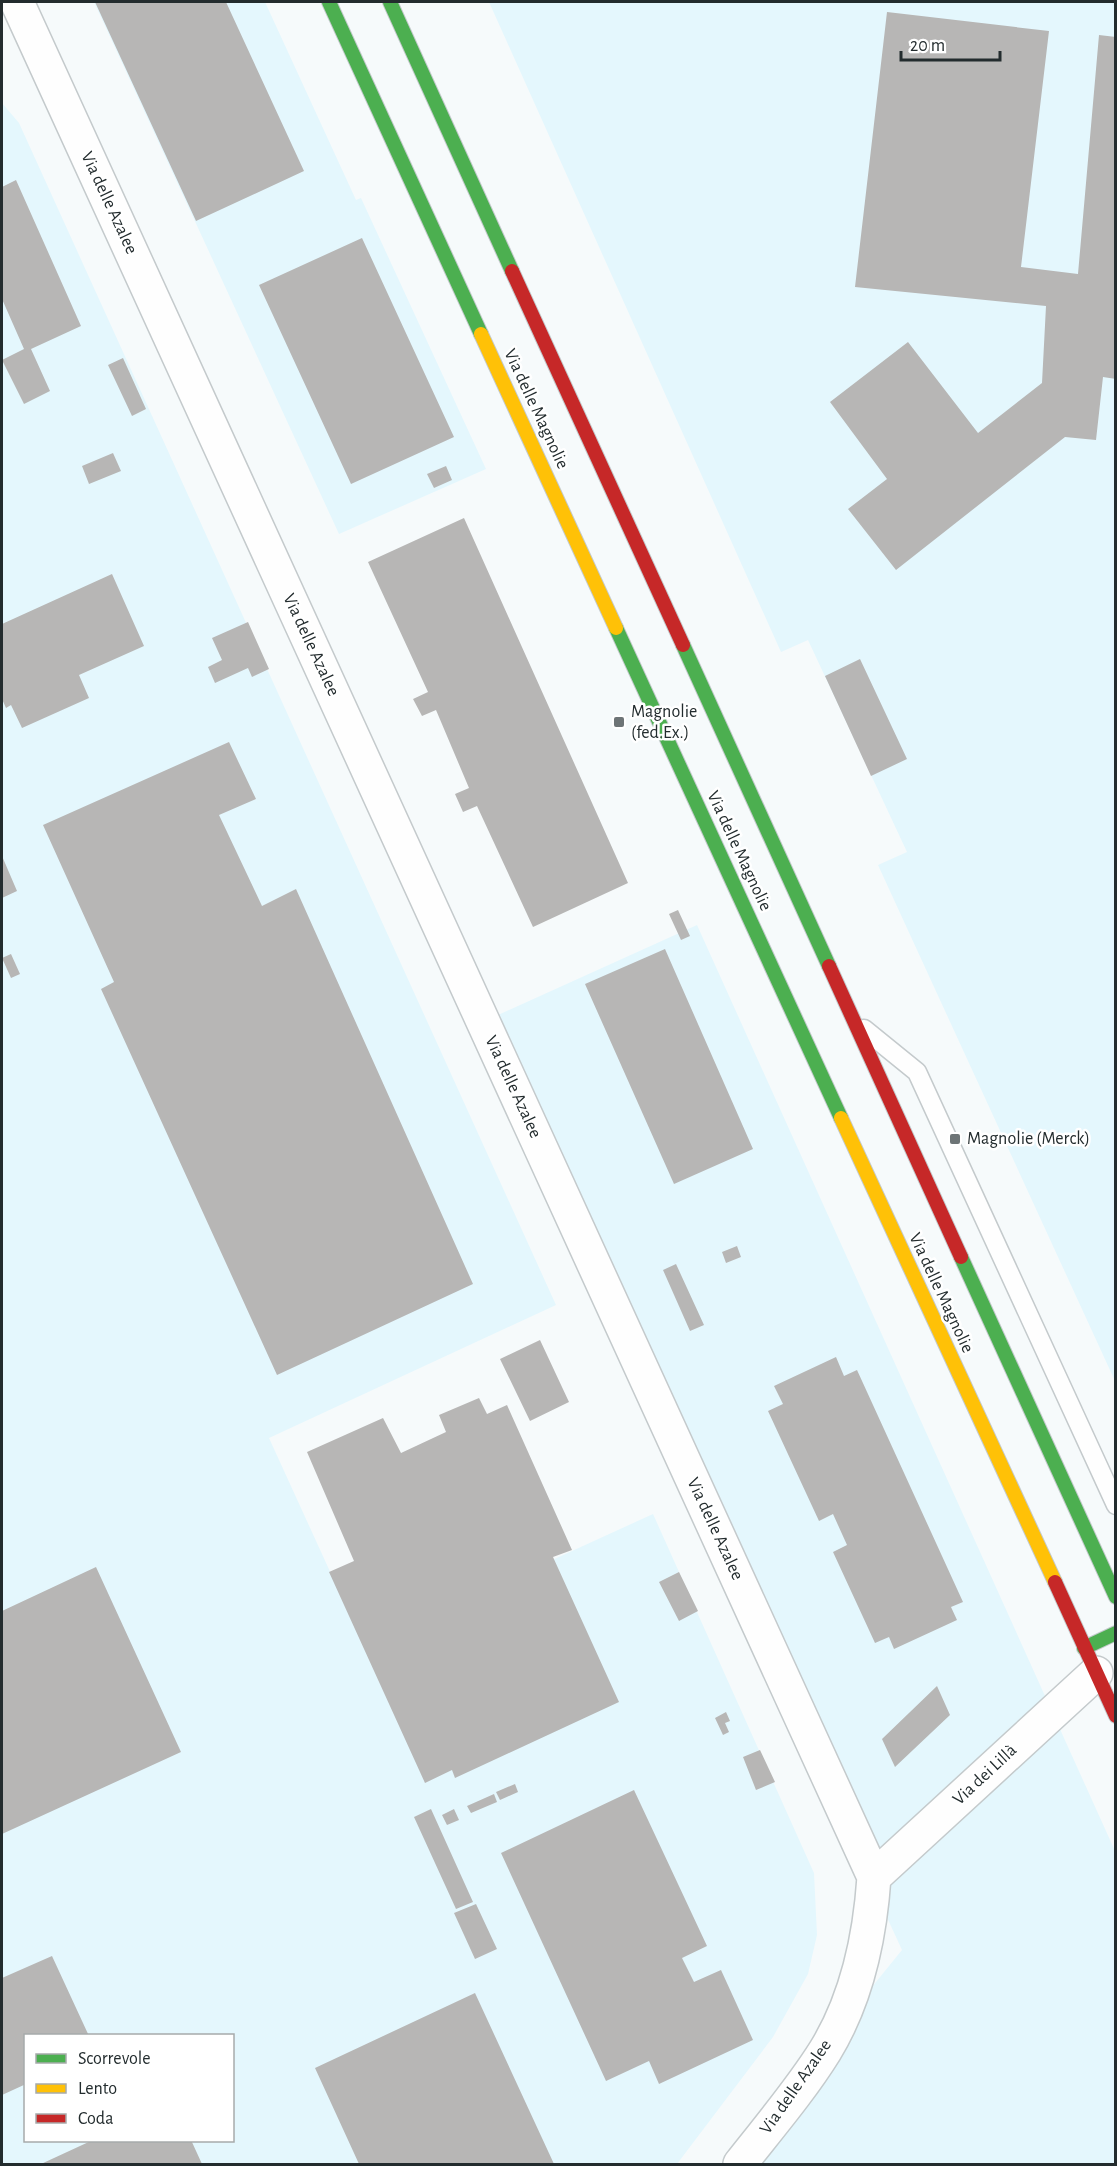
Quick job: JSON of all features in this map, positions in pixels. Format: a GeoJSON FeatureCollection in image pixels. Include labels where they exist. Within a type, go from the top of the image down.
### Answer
{"type":"FeatureCollection","features":[{"type":"Feature","properties":{"kind":"street","name":"Via delle Azalee"},"geometry":{"type":"LineString","coordinates":[[17,2],[874,1877],[871,1919],[849,2001],[826,2049],[798,2091],[740,2164]]}},
{"type":"Feature","properties":{"kind":"street","name":"Via delle Magnolie"},"geometry":{"type":"LineString","coordinates":[[329,2],[1116,1716]]}},
{"type":"Feature","properties":{"kind":"street","name":"Via delle Magnolie"},"geometry":{"type":"LineString","coordinates":[[390,2],[1116,1597]]}},
{"type":"Feature","properties":{"kind":"street"},"geometry":{"type":"LineString","coordinates":[[492,194],[496,235]]}},
{"type":"Feature","properties":{"kind":"street"},"geometry":{"type":"LineString","coordinates":[[1090,1660],[1116,1633]]}},
{"type":"Feature","properties":{"kind":"street","name":"Via dei Lillà"},"geometry":{"type":"LineString","coordinates":[[874,1877],[1090,1660]]}},
{"type":"Feature","properties":{"kind":"lane"},"geometry":{"type":"LineString","coordinates":[[854,1020],[917,1072],[1116,1505]]}},
{"type":"Feature","properties":{"kind":"shaded area"},"geometry":{"type":"Polygon","coordinates":[[[94,2],[265,2],[356,200],[361,198],[486,469],[339,534],[94,2]]]}},
{"type":"Feature","properties":{"kind":"shaded area"},"geometry":{"type":"Polygon","coordinates":[[[489,2],[1115,2],[1115,1381],[878,865],[907,852],[808,640],[781,652],[489,2]]]}},
{"type":"Feature","properties":{"kind":"shaded area"},"geometry":{"type":"Polygon","coordinates":[[[2,103],[19,123],[556,1305],[269,1438],[364,1646],[653,1514],[814,1873],[817,1935],[808,1974],[773,2037],[677,2164],[2,2164],[2,103]]]}},
{"type":"Feature","properties":{"kind":"shaded area"},"geometry":{"type":"Polygon","coordinates":[[[697,925],[1115,1851],[1115,2164],[728,2164],[902,1950],[476,1025],[697,925]]]}},
{"type":"Feature","properties":{"kind":"building"},"geometry":{"type":"Polygon","coordinates":[[[95,2],[226,2],[304,171],[196,221],[95,2]]]}},
{"type":"Feature","properties":{"kind":"building"},"geometry":{"type":"Polygon","coordinates":[[[887,12],[1049,31],[1021,267],[1078,274],[1099,35],[1116,37],[1116,379],[1103,377],[1096,440],[1065,437],[896,570],[848,509],[887,479],[830,402],[908,342],[978,433],[1042,383],[1046,306],[855,287],[887,12]]]}},
{"type":"Feature","properties":{"kind":"building"},"geometry":{"type":"Polygon","coordinates":[[[16,180],[81,326],[31,349],[50,391],[24,404],[2,360],[24,349],[2,299],[2,187],[16,180]]]}},
{"type":"Feature","properties":{"kind":"building"},"geometry":{"type":"Polygon","coordinates":[[[362,238],[454,437],[351,484],[259,285],[362,238]]]}},
{"type":"Feature","properties":{"kind":"building"},"geometry":{"type":"Polygon","coordinates":[[[123,358],[146,409],[132,416],[108,365],[123,358]]]}},
{"type":"Feature","properties":{"kind":"building"},"geometry":{"type":"Polygon","coordinates":[[[113,453],[121,471],[89,484],[82,466],[113,453]]]}},
{"type":"Feature","properties":{"kind":"building"},"geometry":{"type":"Polygon","coordinates":[[[446,466],[452,480],[434,488],[427,474],[446,466]]]}},
{"type":"Feature","properties":{"kind":"building"},"geometry":{"type":"Polygon","coordinates":[[[464,518],[628,883],[533,927],[477,806],[463,812],[455,794],[469,788],[436,710],[422,716],[413,699],[428,692],[368,562],[464,518]]]}},
{"type":"Feature","properties":{"kind":"building"},"geometry":{"type":"Polygon","coordinates":[[[112,574],[144,646],[79,675],[89,698],[22,728],[11,705],[6,708],[2,699],[2,624],[112,574]]]}},
{"type":"Feature","properties":{"kind":"building"},"geometry":{"type":"Polygon","coordinates":[[[248,622],[269,669],[252,677],[248,668],[215,683],[208,667],[222,660],[212,638],[248,622]]]}},
{"type":"Feature","properties":{"kind":"building"},"geometry":{"type":"Polygon","coordinates":[[[860,659],[907,759],[871,776],[825,676],[860,659]]]}},
{"type":"Feature","properties":{"kind":"building"},"geometry":{"type":"Polygon","coordinates":[[[229,742],[256,799],[219,815],[262,906],[296,889],[473,1284],[277,1375],[101,989],[114,982],[43,825],[229,742]]]}},
{"type":"Feature","properties":{"kind":"building"},"geometry":{"type":"Polygon","coordinates":[[[2,856],[17,891],[2,898],[2,856]]]}},
{"type":"Feature","properties":{"kind":"building"},"geometry":{"type":"Polygon","coordinates":[[[678,910],[690,936],[681,940],[669,914],[678,910]]]}},
{"type":"Feature","properties":{"kind":"building"},"geometry":{"type":"Polygon","coordinates":[[[665,949],[753,1149],[674,1184],[585,984],[665,949]]]}},
{"type":"Feature","properties":{"kind":"building"},"geometry":{"type":"Polygon","coordinates":[[[11,954],[20,974],[11,978],[2,958],[11,954]]]}},
{"type":"Feature","properties":{"kind":"building"},"geometry":{"type":"Polygon","coordinates":[[[737,1246],[741,1257],[726,1263],[722,1252],[737,1246]]]}},
{"type":"Feature","properties":{"kind":"building"},"geometry":{"type":"Polygon","coordinates":[[[676,1264],[704,1325],[690,1331],[663,1270],[676,1264]]]}},
{"type":"Feature","properties":{"kind":"building"},"geometry":{"type":"Polygon","coordinates":[[[540,1340],[569,1402],[530,1421],[500,1359],[540,1340]]]}},
{"type":"Feature","properties":{"kind":"building"},"geometry":{"type":"Polygon","coordinates":[[[836,1357],[844,1376],[857,1370],[963,1602],[951,1607],[957,1620],[894,1649],[889,1637],[875,1643],[833,1552],[847,1545],[833,1514],[819,1521],[768,1411],[783,1404],[774,1386],[836,1357]]]}},
{"type":"Feature","properties":{"kind":"building"},"geometry":{"type":"Polygon","coordinates":[[[479,1398],[487,1414],[507,1405],[572,1550],[553,1557],[619,1702],[455,1778],[452,1770],[425,1783],[329,1572],[354,1561],[307,1452],[383,1418],[401,1453],[446,1432],[439,1415],[479,1398]]]}},
{"type":"Feature","properties":{"kind":"building"},"geometry":{"type":"Polygon","coordinates":[[[96,1567],[181,1752],[2,1834],[2,1611],[96,1567]]]}},
{"type":"Feature","properties":{"kind":"building"},"geometry":{"type":"Polygon","coordinates":[[[679,1572],[698,1611],[679,1621],[659,1582],[679,1572]]]}},
{"type":"Feature","properties":{"kind":"building"},"geometry":{"type":"Polygon","coordinates":[[[937,1686],[950,1715],[895,1767],[882,1739],[937,1686]]]}},
{"type":"Feature","properties":{"kind":"building"},"geometry":{"type":"Polygon","coordinates":[[[726,1712],[730,1721],[725,1723],[729,1732],[723,1735],[715,1718],[726,1712]]]}},
{"type":"Feature","properties":{"kind":"building"},"geometry":{"type":"Polygon","coordinates":[[[760,1750],[775,1782],[756,1790],[743,1757],[760,1750]]]}},
{"type":"Feature","properties":{"kind":"building"},"geometry":{"type":"Polygon","coordinates":[[[515,1784],[518,1792],[500,1800],[496,1792],[515,1784]]]}},
{"type":"Feature","properties":{"kind":"building"},"geometry":{"type":"Polygon","coordinates":[[[634,1790],[707,1946],[682,1958],[694,1982],[721,1970],[753,2040],[659,2084],[649,2061],[606,2081],[501,1853],[634,1790]]]}},
{"type":"Feature","properties":{"kind":"building"},"geometry":{"type":"Polygon","coordinates":[[[494,1794],[497,1802],[471,1813],[467,1806],[494,1794]]]}},
{"type":"Feature","properties":{"kind":"building"},"geometry":{"type":"Polygon","coordinates":[[[431,1809],[473,1902],[456,1909],[414,1817],[431,1809]]]}},
{"type":"Feature","properties":{"kind":"building"},"geometry":{"type":"Polygon","coordinates":[[[454,1809],[459,1820],[447,1825],[442,1815],[454,1809]]]}},
{"type":"Feature","properties":{"kind":"building"},"geometry":{"type":"Polygon","coordinates":[[[476,1904],[497,1949],[475,1959],[454,1913],[476,1904]]]}},
{"type":"Feature","properties":{"kind":"building"},"geometry":{"type":"Polygon","coordinates":[[[52,1956],[88,2034],[24,2034],[24,2085],[2,2095],[2,1978],[52,1956]]]}},
{"type":"Feature","properties":{"kind":"building"},"geometry":{"type":"Polygon","coordinates":[[[475,1993],[554,2164],[359,2164],[315,2068],[475,1993]]]}},
{"type":"Feature","properties":{"kind":"building"},"geometry":{"type":"Polygon","coordinates":[[[89,2142],[192,2142],[202,2164],[41,2164],[89,2142]]]}},
{"type":"Feature","properties":{"kind":"traffic: fast"},"geometry":{"type":"LineString","coordinates":[[329,2],[481,334]]}},
{"type":"Feature","properties":{"kind":"traffic: fast"},"geometry":{"type":"LineString","coordinates":[[390,2],[512,271]]}},
{"type":"Feature","properties":{"kind":"traffic: fast"},"geometry":{"type":"LineString","coordinates":[[616,628],[841,1118]]}},
{"type":"Feature","properties":{"kind":"traffic: fast"},"geometry":{"type":"LineString","coordinates":[[683,645],[829,966]]}},
{"type":"Feature","properties":{"kind":"traffic: fast"},"geometry":{"type":"LineString","coordinates":[[961,1257],[1116,1597]]}},
{"type":"Feature","properties":{"kind":"traffic: fast"},"geometry":{"type":"LineString","coordinates":[[1084,1648],[1116,1633]]}},
{"type":"Feature","properties":{"kind":"traffic: slow"},"geometry":{"type":"LineString","coordinates":[[481,334],[616,628]]}},
{"type":"Feature","properties":{"kind":"traffic: slow"},"geometry":{"type":"LineString","coordinates":[[841,1118],[1055,1582]]}},
{"type":"Feature","properties":{"kind":"traffic: jam"},"geometry":{"type":"LineString","coordinates":[[512,271],[683,645]]}},
{"type":"Feature","properties":{"kind":"traffic: jam"},"geometry":{"type":"LineString","coordinates":[[829,966],[961,1257]]}},
{"type":"Feature","properties":{"kind":"traffic: jam"},"geometry":{"type":"LineString","coordinates":[[1055,1582],[1116,1716]]}},
{"type":"Feature","properties":{"kind":"place","name":"Magnolie (fed.Ex.)"},"geometry":{"type":"Point","coordinates":[619,722]}},
{"type":"Feature","properties":{"kind":"place","name":"Magnolie (Merck)"},"geometry":{"type":"Point","coordinates":[955,1139]}}]}
